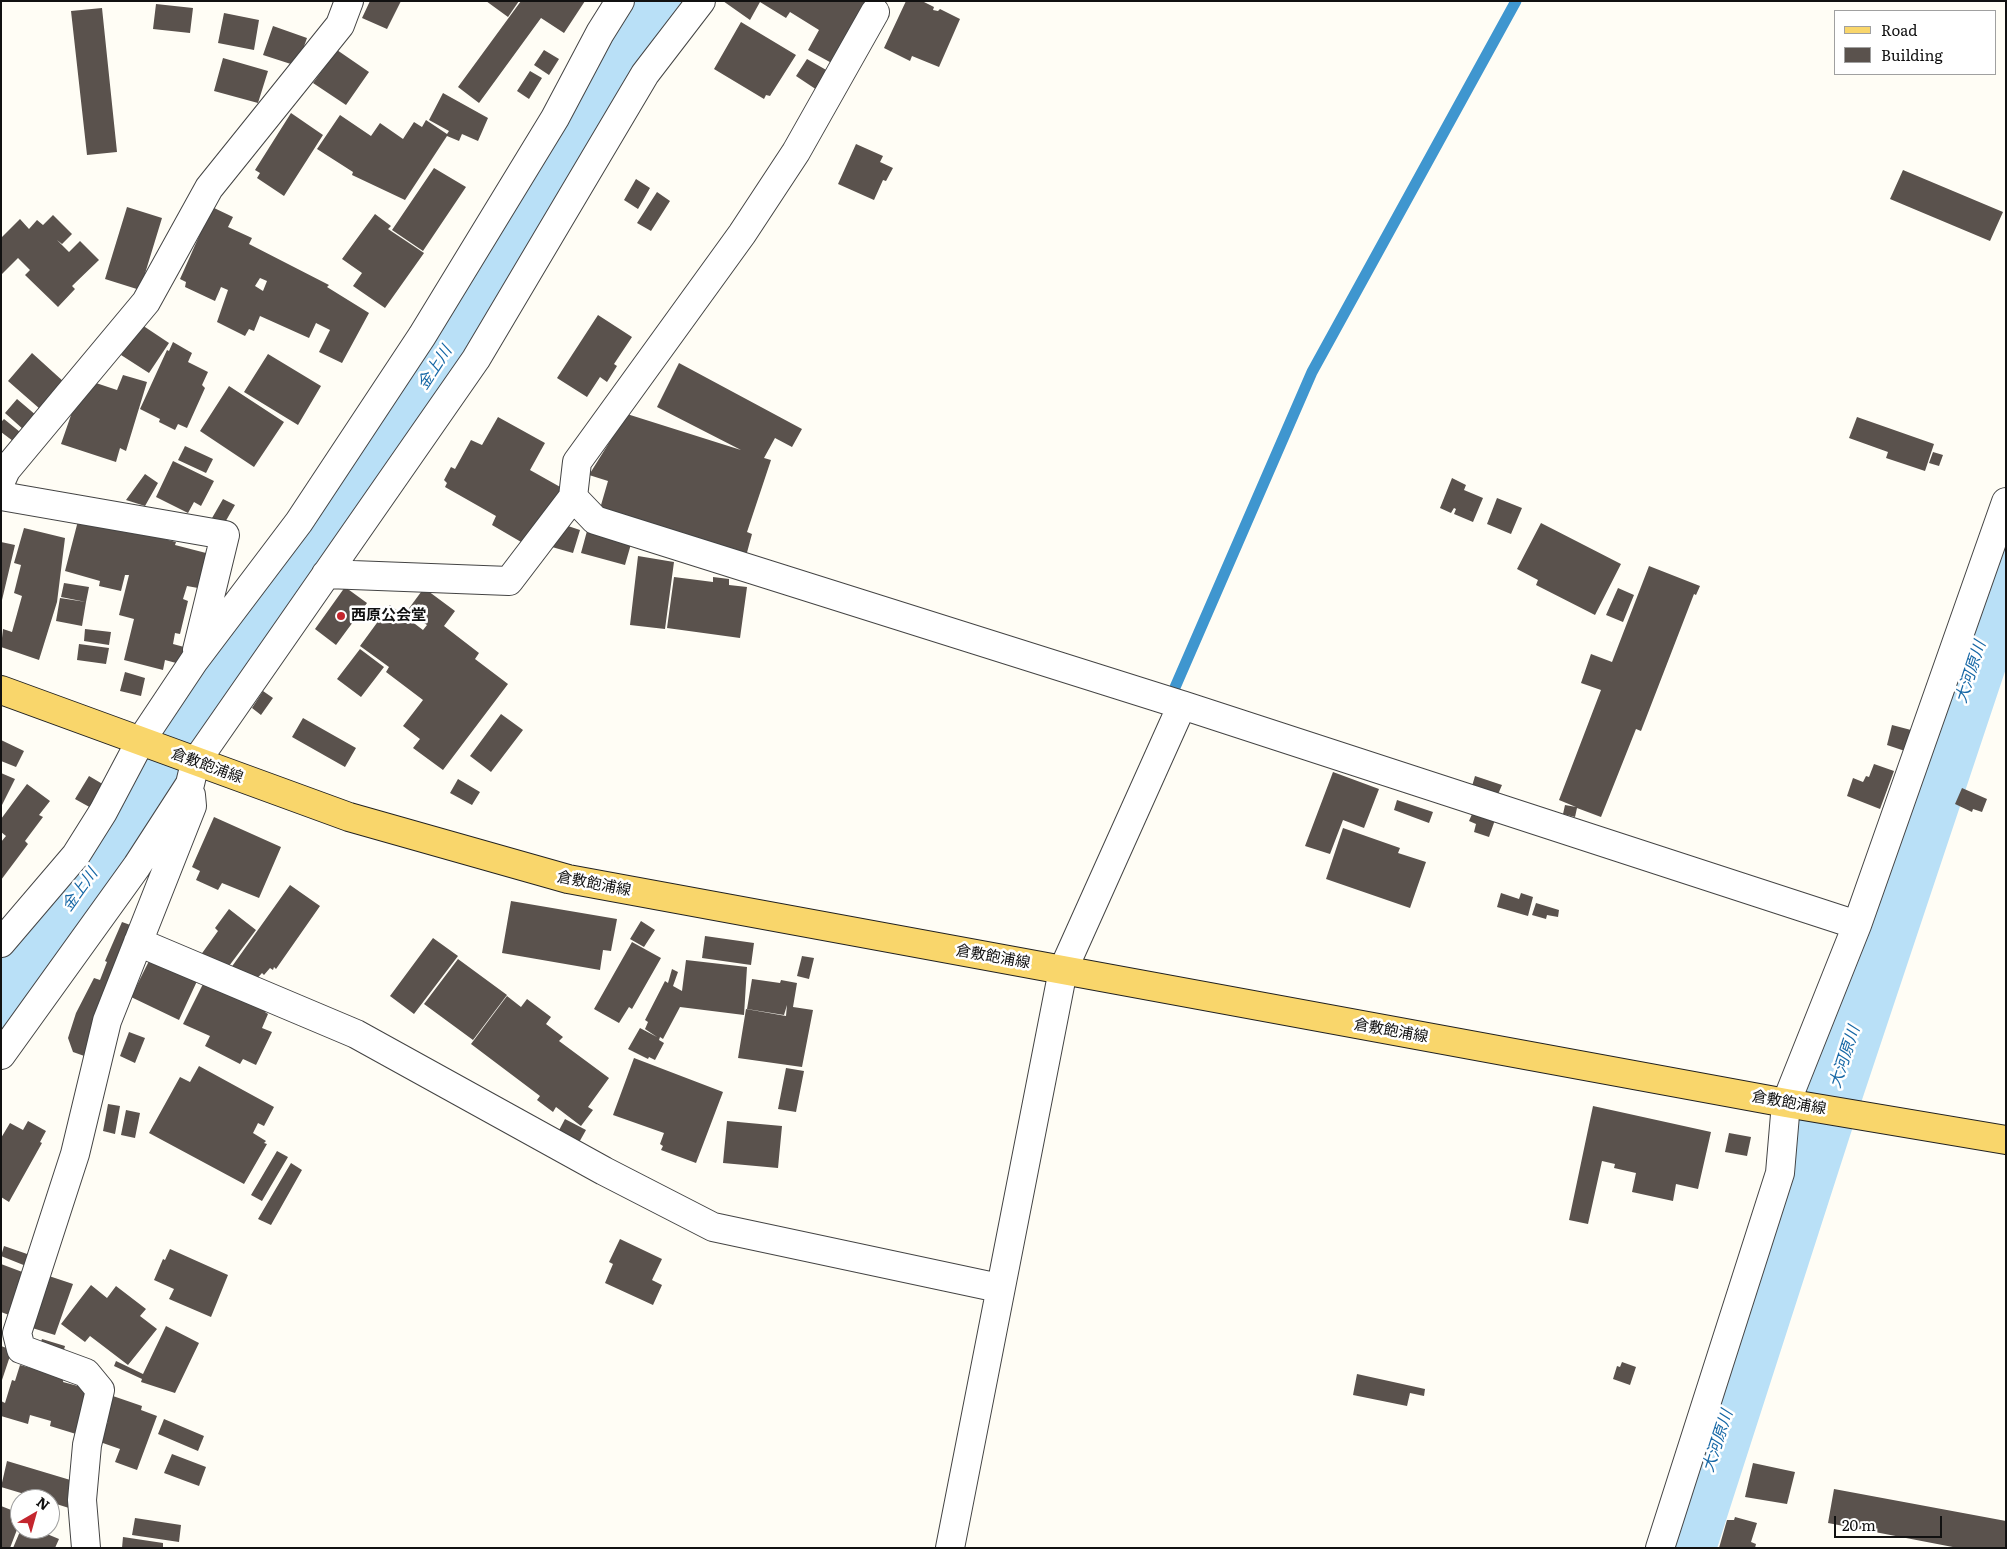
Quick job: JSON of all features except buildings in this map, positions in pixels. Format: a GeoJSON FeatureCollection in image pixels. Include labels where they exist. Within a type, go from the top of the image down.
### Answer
{"type":"FeatureCollection","features":[{"type":"Feature","properties":{"kind":"main road","name":"倉敷飽浦線"},"geometry":{"type":"LineString","coordinates":[[1,690],[140,742],[193,773],[568,880],[1794,1104],[2006,1140]]}},
{"type":"Feature","properties":{"kind":"street"},"geometry":{"type":"LineString","coordinates":[[1,481],[6,470],[146,302],[209,188],[340,25],[349,1]]}},
{"type":"Feature","properties":{"kind":"street"},"geometry":{"type":"LineString","coordinates":[[1,943],[76,855],[103,812],[140,742],[194,661],[299,522],[422,336],[555,118],[600,33],[620,1]]}},
{"type":"Feature","properties":{"kind":"street"},"geometry":{"type":"LineString","coordinates":[[1,1054],[137,866],[193,773],[326,574],[476,359],[646,74],[702,1]]}},
{"type":"Feature","properties":{"kind":"street"},"geometry":{"type":"LineString","coordinates":[[326,574],[509,581],[573,497],[577,462],[742,234],[796,152],[875,12]]}},
{"type":"Feature","properties":{"kind":"street"},"geometry":{"type":"LineString","coordinates":[[1,496],[225,535],[194,661]]}},
{"type":"Feature","properties":{"kind":"street"},"geometry":{"type":"LineString","coordinates":[[573,497],[595,520],[1182,705],[1857,925]]}},
{"type":"Feature","properties":{"kind":"street"},"geometry":{"type":"LineString","coordinates":[[1660,1548],[1780,1173],[1794,1104],[2006,502]]}},
{"type":"Feature","properties":{"kind":"street"},"geometry":{"type":"LineString","coordinates":[[950,1548],[999,1288],[1063,970],[1182,705]]}},
{"type":"Feature","properties":{"kind":"street"},"geometry":{"type":"LineString","coordinates":[[86,1548],[82,1500],[87,1446],[100,1390],[86,1373],[21,1349],[17,1333],[75,1154],[107,1021],[192,806],[193,773]]}},
{"type":"Feature","properties":{"kind":"street"},"geometry":{"type":"LineString","coordinates":[[138,942],[356,1034],[604,1170],[713,1227],[999,1288]]}},
{"type":"Feature","properties":{"kind":"waterway","name":"金上川"},"geometry":{"type":"LineString","coordinates":[[187,718],[326,532],[444,354],[657,1]]}},
{"type":"Feature","properties":{"kind":"waterway"},"geometry":{"type":"LineString","coordinates":[[1173,692],[1312,372],[1516,1]]}},
{"type":"Feature","properties":{"kind":"waterway","name":"大河原川"},"geometry":{"type":"LineString","coordinates":[[1683,1548],[1819,1126],[2006,566]]}},
{"type":"Feature","properties":{"kind":"waterway","name":"金上川"},"geometry":{"type":"LineString","coordinates":[[1,998],[105,855],[151,777]]}},
{"type":"Feature","properties":{"kind":"place","name":"西原公会堂"},"geometry":{"type":"Point","coordinates":[341,616]}}]}
